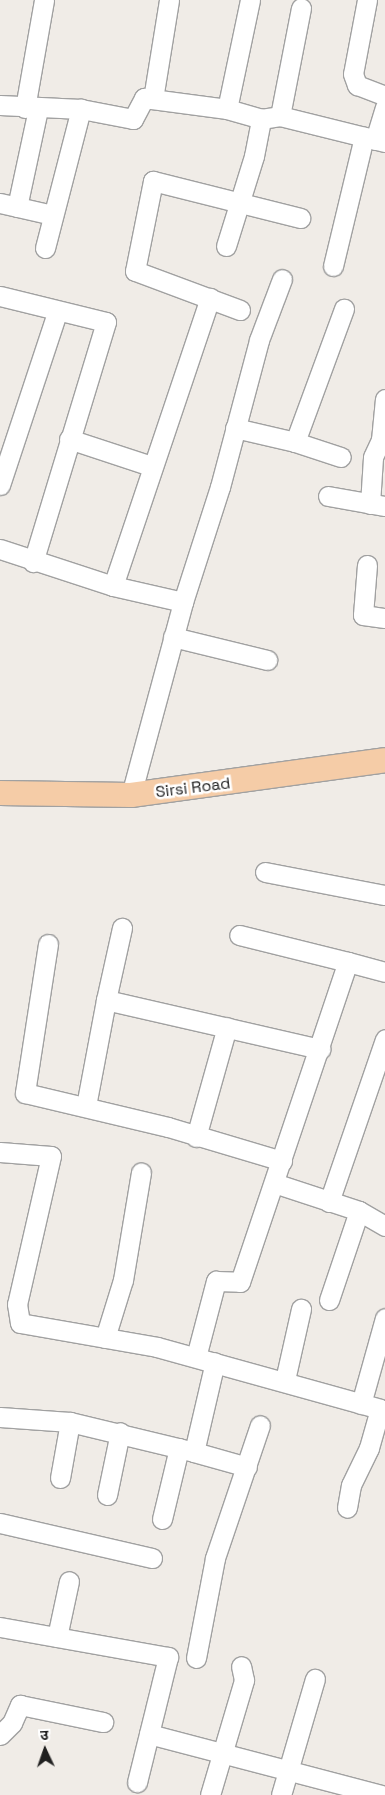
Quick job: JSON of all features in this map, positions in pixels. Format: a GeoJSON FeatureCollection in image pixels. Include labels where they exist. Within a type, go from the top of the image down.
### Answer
{"type":"FeatureCollection","features":[{"type":"Feature","properties":{"kind":"main road","name":"Sirsi Road"},"geometry":{"type":"LineString","coordinates":[[0,793],[132,795],[385,760]]}},
{"type":"Feature","properties":{"kind":"main road","name":"Sirsi Road"},"geometry":{"type":"LineString","coordinates":[[0,809],[173,806],[385,774]]}},
{"type":"Feature","properties":{"kind":"street"},"geometry":{"type":"LineString","coordinates":[[44,0],[32,108],[9,205],[53,215]]}},
{"type":"Feature","properties":{"kind":"street"},"geometry":{"type":"LineString","coordinates":[[153,99],[169,0]]}},
{"type":"Feature","properties":{"kind":"street"},"geometry":{"type":"LineString","coordinates":[[227,109],[250,0]]}},
{"type":"Feature","properties":{"kind":"street"},"geometry":{"type":"LineString","coordinates":[[367,0],[353,74],[357,84],[385,96]]}},
{"type":"Feature","properties":{"kind":"street"},"geometry":{"type":"LineString","coordinates":[[280,116],[301,8]]}},
{"type":"Feature","properties":{"kind":"street"},"geometry":{"type":"LineString","coordinates":[[0,105],[81,109],[133,119],[141,100],[153,99],[227,109],[261,119],[280,116],[375,140]]}},
{"type":"Feature","properties":{"kind":"street"},"geometry":{"type":"LineString","coordinates":[[333,266],[385,108]]}},
{"type":"Feature","properties":{"kind":"street"},"geometry":{"type":"LineString","coordinates":[[45,248],[81,109]]}},
{"type":"Feature","properties":{"kind":"street"},"geometry":{"type":"LineString","coordinates":[[226,246],[240,201],[261,119]]}},
{"type":"Feature","properties":{"kind":"street"},"geometry":{"type":"LineString","coordinates":[[240,310],[135,271],[153,181],[240,201],[300,218]]}},
{"type":"Feature","properties":{"kind":"street"},"geometry":{"type":"LineString","coordinates":[[132,795],[182,602],[235,428],[259,340],[282,279]]}},
{"type":"Feature","properties":{"kind":"street"},"geometry":{"type":"LineString","coordinates":[[0,297],[57,313],[106,322],[33,562]]}},
{"type":"Feature","properties":{"kind":"street"},"geometry":{"type":"LineString","coordinates":[[113,586],[210,298]]}},
{"type":"Feature","properties":{"kind":"street"},"geometry":{"type":"LineString","coordinates":[[295,442],[344,309]]}},
{"type":"Feature","properties":{"kind":"street"},"geometry":{"type":"LineString","coordinates":[[0,485],[57,313]]}},
{"type":"Feature","properties":{"kind":"street"},"geometry":{"type":"LineString","coordinates":[[328,496],[377,505],[373,457],[383,441],[385,399]]}},
{"type":"Feature","properties":{"kind":"street"},"geometry":{"type":"LineString","coordinates":[[235,428],[295,442],[341,457]]}},
{"type":"Feature","properties":{"kind":"street"},"geometry":{"type":"LineString","coordinates":[[69,439],[152,466]]}},
{"type":"Feature","properties":{"kind":"street"},"geometry":{"type":"LineString","coordinates":[[0,549],[33,562],[113,586],[182,602]]}},
{"type":"Feature","properties":{"kind":"street"},"geometry":{"type":"LineString","coordinates":[[367,565],[363,615],[385,618]]}},
{"type":"Feature","properties":{"kind":"street"},"geometry":{"type":"LineString","coordinates":[[173,637],[267,660]]}},
{"type":"Feature","properties":{"kind":"street"},"geometry":{"type":"LineString","coordinates":[[265,872],[385,895]]}},
{"type":"Feature","properties":{"kind":"street"},"geometry":{"type":"LineString","coordinates":[[86,1106],[122,928]]}},
{"type":"Feature","properties":{"kind":"street"},"geometry":{"type":"LineString","coordinates":[[239,935],[385,972]]}},
{"type":"Feature","properties":{"kind":"street"},"geometry":{"type":"LineString","coordinates":[[48,944],[25,1093],[86,1106],[282,1161]]}},
{"type":"Feature","properties":{"kind":"street"},"geometry":{"type":"LineString","coordinates":[[196,1357],[216,1281],[240,1282],[348,962]]}},
{"type":"Feature","properties":{"kind":"street"},"geometry":{"type":"LineString","coordinates":[[106,1000],[320,1049]]}},
{"type":"Feature","properties":{"kind":"street"},"geometry":{"type":"LineString","coordinates":[[196,1137],[227,1028]]}},
{"type":"Feature","properties":{"kind":"street"},"geometry":{"type":"LineString","coordinates":[[329,1202],[385,1039]]}},
{"type":"Feature","properties":{"kind":"street"},"geometry":{"type":"LineString","coordinates":[[0,1152],[51,1156],[17,1304],[20,1323],[196,1357],[285,1380],[382,1409],[369,1448],[351,1485],[347,1508]]}},
{"type":"Feature","properties":{"kind":"street"},"geometry":{"type":"LineString","coordinates":[[105,1338],[123,1280],[141,1172]]}},
{"type":"Feature","properties":{"kind":"street"},"geometry":{"type":"LineString","coordinates":[[274,1183],[359,1210],[385,1226]]}},
{"type":"Feature","properties":{"kind":"street"},"geometry":{"type":"LineString","coordinates":[[329,1300],[359,1210]]}},
{"type":"Feature","properties":{"kind":"street"},"geometry":{"type":"LineString","coordinates":[[285,1380],[301,1309]]}},
{"type":"Feature","properties":{"kind":"street"},"geometry":{"type":"LineString","coordinates":[[361,1404],[385,1318]]}},
{"type":"Feature","properties":{"kind":"street"},"geometry":{"type":"LineString","coordinates":[[162,1519],[216,1362]]}},
{"type":"Feature","properties":{"kind":"street"},"geometry":{"type":"LineString","coordinates":[[0,1417],[70,1422],[120,1432],[247,1467]]}},
{"type":"Feature","properties":{"kind":"street"},"geometry":{"type":"LineString","coordinates":[[60,1478],[70,1422]]}},
{"type":"Feature","properties":{"kind":"street"},"geometry":{"type":"LineString","coordinates":[[196,1658],[215,1558],[260,1425]]}},
{"type":"Feature","properties":{"kind":"street"},"geometry":{"type":"LineString","coordinates":[[107,1495],[120,1432]]}},
{"type":"Feature","properties":{"kind":"street"},"geometry":{"type":"LineString","coordinates":[[0,1523],[152,1558]]}},
{"type":"Feature","properties":{"kind":"street"},"geometry":{"type":"LineString","coordinates":[[57,1637],[70,1581]]}},
{"type":"Feature","properties":{"kind":"street"},"geometry":{"type":"LineString","coordinates":[[0,1627],[168,1657],[137,1782]]}},
{"type":"Feature","properties":{"kind":"street"},"geometry":{"type":"LineString","coordinates":[[210,1795],[244,1680],[241,1666]]}},
{"type":"Feature","properties":{"kind":"street"},"geometry":{"type":"LineString","coordinates":[[281,1795],[315,1679]]}},
{"type":"Feature","properties":{"kind":"street"},"geometry":{"type":"LineString","coordinates":[[0,1735],[12,1723],[20,1705],[103,1722]]}},
{"type":"Feature","properties":{"kind":"street"},"geometry":{"type":"LineString","coordinates":[[149,1734],[288,1770],[344,1790],[381,1795]]}}]}
